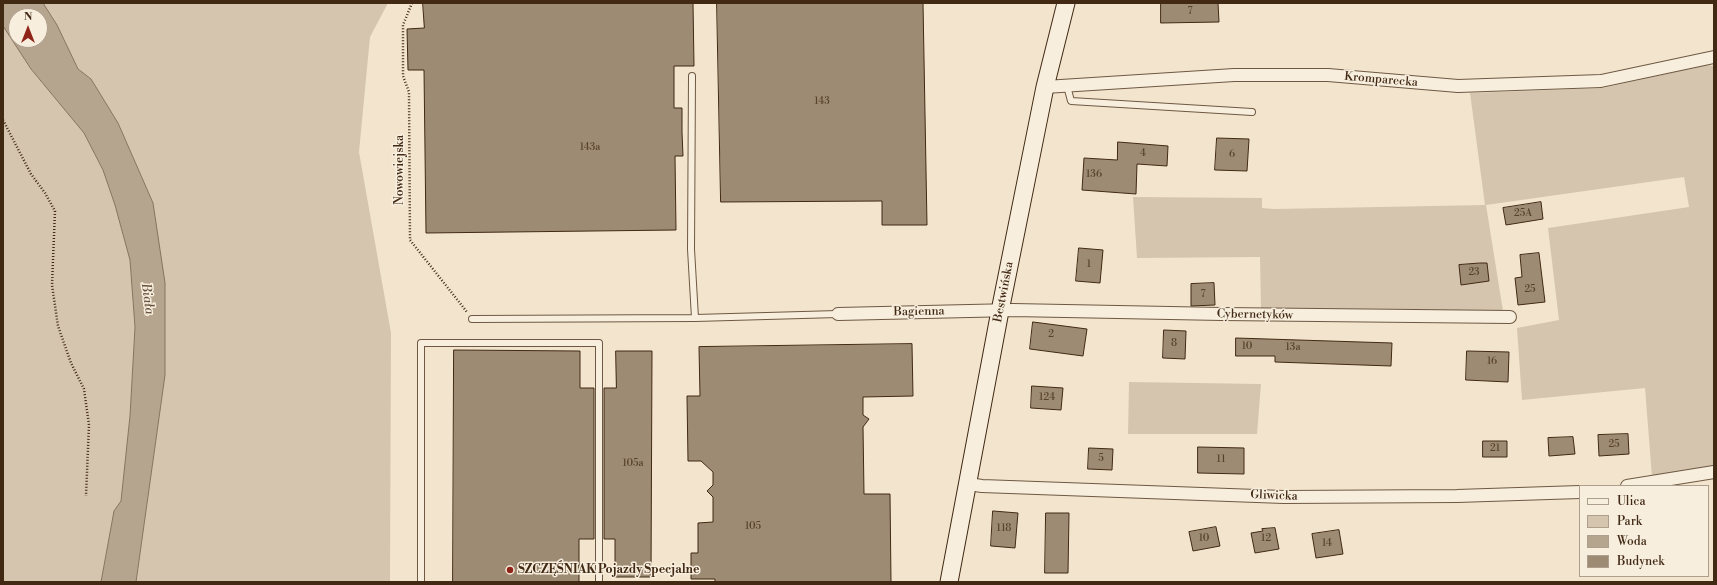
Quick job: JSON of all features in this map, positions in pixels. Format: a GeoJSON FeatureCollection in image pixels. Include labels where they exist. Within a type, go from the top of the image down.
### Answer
{"type":"FeatureCollection","features":[{"type":"Feature","properties":{"kind":"street","name":"Bestwińska"},"geometry":{"type":"LineString","coordinates":[[949,582],[1000,311],[1045,88],[1066,3]]}},
{"type":"Feature","properties":{"kind":"street","name":"Kromparecka"},"geometry":{"type":"LineString","coordinates":[[1045,88],[1234,75],[1328,75],[1458,86],[1601,81],[1714,57]]}},
{"type":"Feature","properties":{"kind":"street","name":"Bagienna"},"geometry":{"type":"LineString","coordinates":[[838,314],[1000,311]]}},
{"type":"Feature","properties":{"kind":"street","name":"Cybernetyków"},"geometry":{"type":"LineString","coordinates":[[1000,311],[1510,317]]}},
{"type":"Feature","properties":{"kind":"street"},"geometry":{"type":"LineString","coordinates":[[1633,485],[1714,472]]}},
{"type":"Feature","properties":{"kind":"street","name":"Gliwicka"},"geometry":{"type":"LineString","coordinates":[[968,484],[982,486],[1284,497],[1457,496],[1579,492]]}},
{"type":"Feature","properties":{"kind":"lane"},"geometry":{"type":"LineString","coordinates":[[692,76],[691,249],[695,318]]}},
{"type":"Feature","properties":{"kind":"lane"},"geometry":{"type":"LineString","coordinates":[[1067,86],[1070,101],[1252,112]]}},
{"type":"Feature","properties":{"kind":"lane"},"geometry":{"type":"LineString","coordinates":[[472,319],[695,318],[838,314]]}},
{"type":"Feature","properties":{"kind":"lane"},"geometry":{"type":"LineString","coordinates":[[421,582],[421,343],[599,343],[599,582]]}},
{"type":"Feature","properties":{"kind":"path","name":"Nowowiejska"},"geometry":{"type":"LineString","coordinates":[[412,3],[403,25],[403,76],[409,92],[410,240],[472,319]]}},
{"type":"Feature","properties":{"kind":"path"},"geometry":{"type":"LineString","coordinates":[[3,120],[30,174],[45,193],[55,211],[52,285],[58,326],[71,363],[84,389],[89,425],[86,496]]}},
{"type":"Feature","properties":{"kind":"green space"},"geometry":{"type":"Polygon","coordinates":[[[43,3],[388,3],[370,37],[359,152],[391,333],[390,582],[136,582],[165,375],[153,203],[118,123],[91,79],[78,69],[57,25],[48,11],[48,8],[46,8],[43,3]]]}},
{"type":"Feature","properties":{"kind":"green space"},"geometry":{"type":"Polygon","coordinates":[[[3,26],[8,34],[8,48],[17,48],[31,69],[84,133],[103,170],[115,205],[130,260],[135,327],[130,416],[121,501],[114,512],[101,582],[3,582],[3,26]]]}},
{"type":"Feature","properties":{"kind":"green space"},"geometry":{"type":"Polygon","coordinates":[[[1706,65],[1714,66],[1714,467],[1652,477],[1645,388],[1522,400],[1517,328],[1559,320],[1548,228],[1689,207],[1684,177],[1486,205],[1503,311],[1261,310],[1260,257],[1137,258],[1133,197],[1262,198],[1262,208],[1274,209],[1485,205],[1470,93],[1603,88],[1706,65]]]}},
{"type":"Feature","properties":{"kind":"green space"},"geometry":{"type":"Polygon","coordinates":[[[1129,382],[1261,384],[1257,434],[1128,434],[1129,382]]]}},
{"type":"Feature","properties":{"kind":"water"},"geometry":{"type":"Polygon","coordinates":[[[3,3],[43,3],[46,8],[8,8],[8,34],[3,26],[3,3]]]}},
{"type":"Feature","properties":{"kind":"water","name":"Biała"},"geometry":{"type":"Polygon","coordinates":[[[48,11],[57,25],[78,69],[91,79],[118,123],[153,203],[165,283],[165,375],[136,582],[101,582],[114,511],[121,501],[130,416],[135,327],[130,260],[115,205],[103,170],[84,133],[31,69],[17,48],[48,48],[48,11]]]}},
{"type":"Feature","properties":{"kind":"building"},"geometry":{"type":"Polygon","coordinates":[[[423,3],[693,3],[694,66],[674,66],[674,108],[682,108],[683,156],[675,156],[676,230],[426,233],[424,70],[408,70],[407,29],[424,28],[423,3]]]}},
{"type":"Feature","properties":{"kind":"building"},"geometry":{"type":"Polygon","coordinates":[[[717,3],[923,3],[927,225],[882,225],[882,201],[721,202],[717,3]]]}},
{"type":"Feature","properties":{"kind":"building"},"geometry":{"type":"Polygon","coordinates":[[[1161,3],[1218,3],[1219,22],[1161,23],[1161,3]]]}},
{"type":"Feature","properties":{"kind":"building"},"geometry":{"type":"Polygon","coordinates":[[[1217,138],[1249,139],[1247,171],[1215,170],[1217,138]]]}},
{"type":"Feature","properties":{"kind":"building"},"geometry":{"type":"Polygon","coordinates":[[[1118,142],[1168,146],[1167,166],[1137,164],[1136,194],[1082,190],[1084,158],[1117,160],[1118,142]]]}},
{"type":"Feature","properties":{"kind":"building"},"geometry":{"type":"Polygon","coordinates":[[[1541,202],[1543,219],[1506,225],[1503,208],[1541,202]]]}},
{"type":"Feature","properties":{"kind":"building"},"geometry":{"type":"Polygon","coordinates":[[[1079,248],[1103,250],[1100,283],[1076,281],[1079,248]]]}},
{"type":"Feature","properties":{"kind":"building"},"geometry":{"type":"Polygon","coordinates":[[[1539,253],[1545,302],[1518,305],[1515,278],[1522,277],[1520,255],[1539,253]]]}},
{"type":"Feature","properties":{"kind":"building"},"geometry":{"type":"Polygon","coordinates":[[[1487,263],[1489,281],[1461,285],[1459,265],[1487,263]]]}},
{"type":"Feature","properties":{"kind":"building"},"geometry":{"type":"Polygon","coordinates":[[[1214,283],[1215,305],[1191,306],[1191,284],[1214,283]]]}},
{"type":"Feature","properties":{"kind":"building"},"geometry":{"type":"Polygon","coordinates":[[[1033,322],[1087,329],[1083,356],[1030,349],[1033,322]]]}},
{"type":"Feature","properties":{"kind":"building"},"geometry":{"type":"Polygon","coordinates":[[[1164,330],[1186,331],[1185,359],[1163,358],[1164,330]]]}},
{"type":"Feature","properties":{"kind":"building"},"geometry":{"type":"Polygon","coordinates":[[[1236,338],[1392,343],[1391,366],[1275,362],[1275,356],[1236,356],[1236,338]]]}},
{"type":"Feature","properties":{"kind":"building"},"geometry":{"type":"Polygon","coordinates":[[[912,344],[913,396],[863,397],[863,415],[869,419],[863,427],[864,494],[890,494],[891,582],[715,582],[715,579],[691,579],[691,553],[698,553],[698,523],[713,522],[713,497],[707,491],[713,485],[713,472],[701,461],[688,461],[687,396],[700,396],[699,347],[912,344]]]}},
{"type":"Feature","properties":{"kind":"building"},"geometry":{"type":"Polygon","coordinates":[[[454,350],[580,351],[580,388],[594,388],[594,539],[579,539],[579,582],[453,582],[454,350]]]}},
{"type":"Feature","properties":{"kind":"building"},"geometry":{"type":"Polygon","coordinates":[[[616,351],[652,351],[651,577],[615,577],[615,539],[604,539],[604,388],[616,388],[616,351]]]}},
{"type":"Feature","properties":{"kind":"building"},"geometry":{"type":"Polygon","coordinates":[[[1467,351],[1509,352],[1508,382],[1466,380],[1467,351]]]}},
{"type":"Feature","properties":{"kind":"building"},"geometry":{"type":"Polygon","coordinates":[[[1032,386],[1063,388],[1061,410],[1031,408],[1032,386]]]}},
{"type":"Feature","properties":{"kind":"building"},"geometry":{"type":"Polygon","coordinates":[[[1628,434],[1629,454],[1599,456],[1598,435],[1628,434]]]}},
{"type":"Feature","properties":{"kind":"building"},"geometry":{"type":"Polygon","coordinates":[[[1573,437],[1575,454],[1549,456],[1548,438],[1573,437]]]}},
{"type":"Feature","properties":{"kind":"building"},"geometry":{"type":"Polygon","coordinates":[[[1483,441],[1507,441],[1507,457],[1483,457],[1483,441]]]}},
{"type":"Feature","properties":{"kind":"building"},"geometry":{"type":"Polygon","coordinates":[[[1198,447],[1244,448],[1244,474],[1198,473],[1198,447]]]}},
{"type":"Feature","properties":{"kind":"building"},"geometry":{"type":"Polygon","coordinates":[[[1089,448],[1113,449],[1112,470],[1088,469],[1089,448]]]}},
{"type":"Feature","properties":{"kind":"building"},"geometry":{"type":"Polygon","coordinates":[[[993,511],[1018,513],[1015,548],[991,546],[993,511]]]}},
{"type":"Feature","properties":{"kind":"building"},"geometry":{"type":"Polygon","coordinates":[[[1046,513],[1069,513],[1068,573],[1045,573],[1046,513]]]}},
{"type":"Feature","properties":{"kind":"building"},"geometry":{"type":"Polygon","coordinates":[[[1216,527],[1220,546],[1193,551],[1189,532],[1216,527]]]}},
{"type":"Feature","properties":{"kind":"building"},"geometry":{"type":"Polygon","coordinates":[[[1275,528],[1279,549],[1255,553],[1251,533],[1263,531],[1262,529],[1275,528]]]}},
{"type":"Feature","properties":{"kind":"building"},"geometry":{"type":"Polygon","coordinates":[[[1339,530],[1343,554],[1316,558],[1312,534],[1339,530]]]}},
{"type":"Feature","properties":{"kind":"place","name":"SZCZĘŚNIAK Pojazdy Specjalne"},"geometry":{"type":"Point","coordinates":[510,570]}}]}
